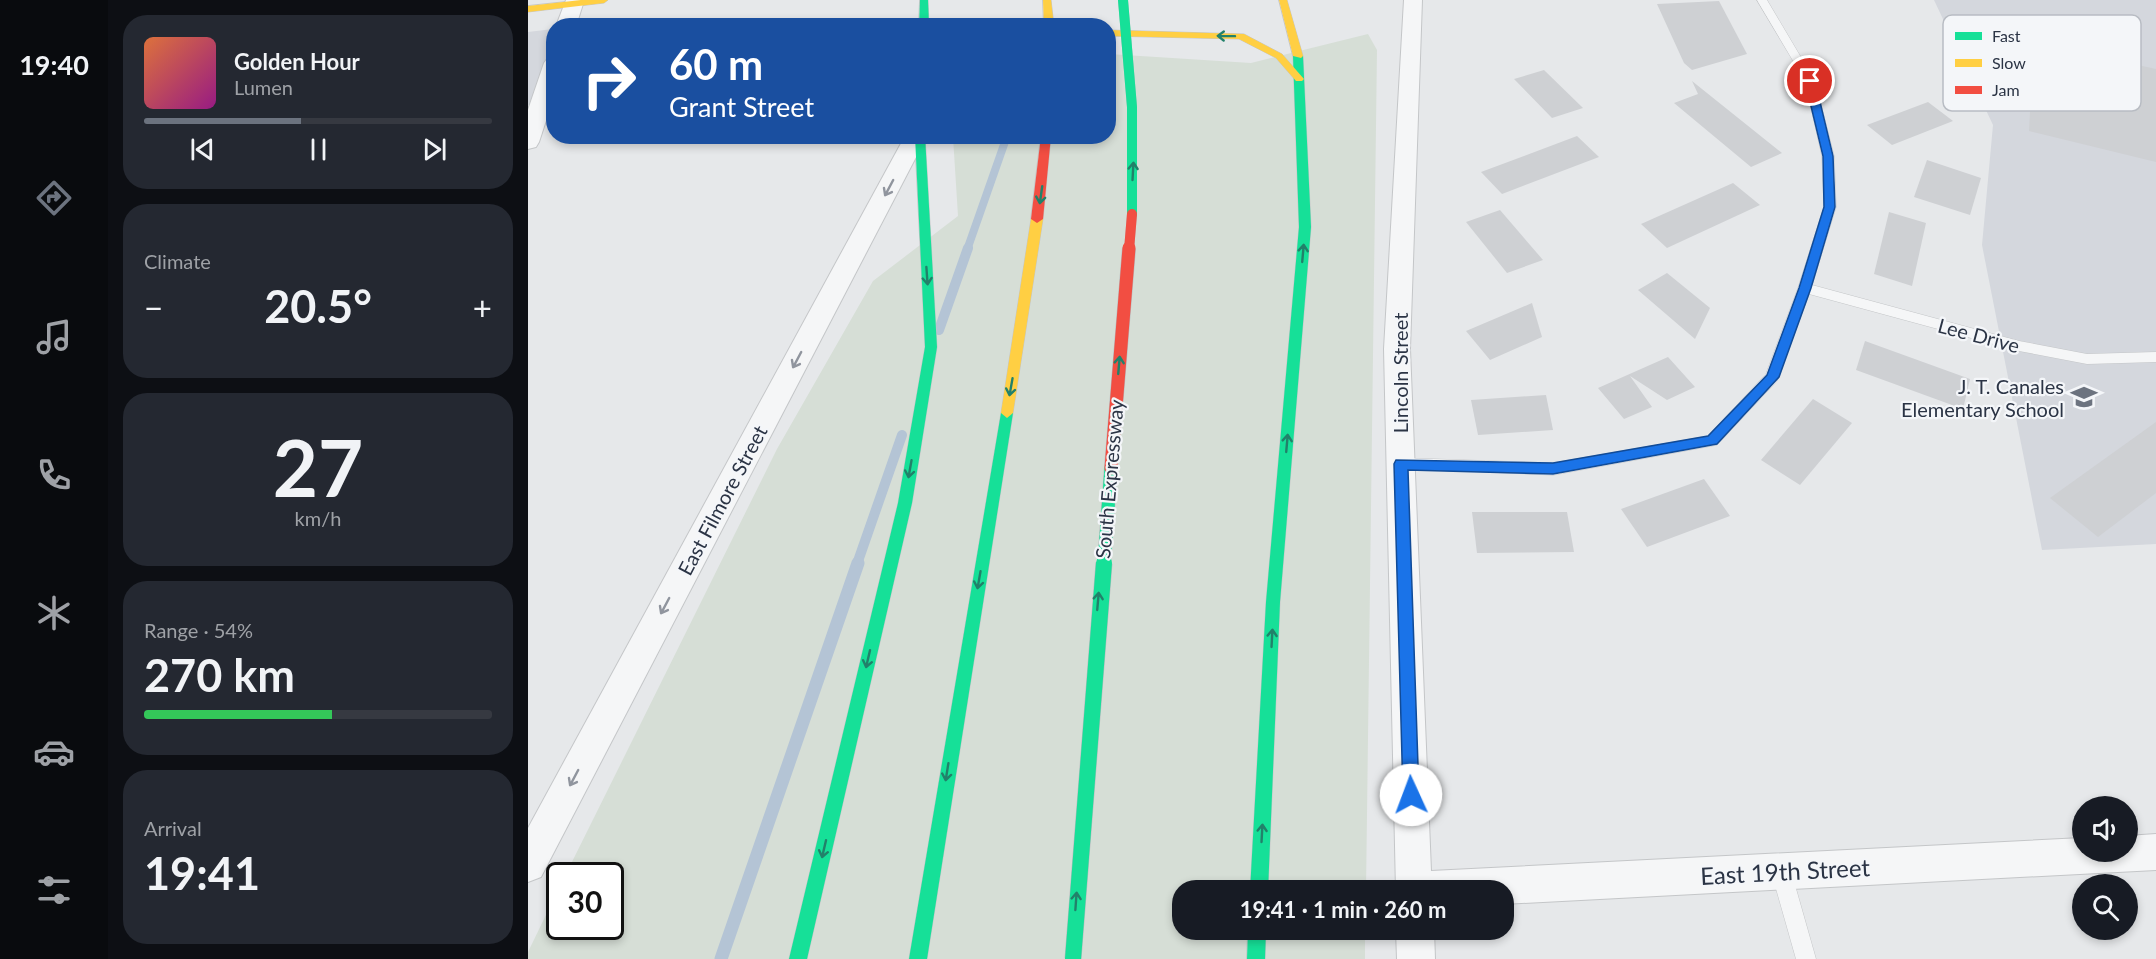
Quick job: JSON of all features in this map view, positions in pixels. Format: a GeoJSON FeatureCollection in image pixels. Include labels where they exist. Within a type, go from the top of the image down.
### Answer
{"type":"FeatureCollection","features":[{"type":"Feature","properties":{"kind":"main road"},"geometry":{"type":"LineString","coordinates":[[528,9],[603,0]]}},
{"type":"Feature","properties":{"kind":"main road"},"geometry":{"type":"LineString","coordinates":[[924,0],[924,18]]}},
{"type":"Feature","properties":{"kind":"main road"},"geometry":{"type":"LineString","coordinates":[[1047,0],[1048,18]]}},
{"type":"Feature","properties":{"kind":"main road","name":"South Expressway"},"geometry":{"type":"LineString","coordinates":[[1072,959],[1092,670],[1128,273],[1135,126],[1130,47],[1123,0]]}},
{"type":"Feature","properties":{"kind":"main road"},"geometry":{"type":"LineString","coordinates":[[1260,880],[1274,602],[1305,226],[1298,56],[1283,0]]}},
{"type":"Feature","properties":{"kind":"main road"},"geometry":{"type":"LineString","coordinates":[[1116,33],[1241,36],[1279,56],[1299,79]]}},
{"type":"Feature","properties":{"kind":"main road"},"geometry":{"type":"LineString","coordinates":[[798,959],[904,503],[931,347],[918,144]]}},
{"type":"Feature","properties":{"kind":"main road"},"geometry":{"type":"LineString","coordinates":[[918,959],[948,763],[1022,323],[1045,144]]}},
{"type":"Feature","properties":{"kind":"main road"},"geometry":{"type":"LineString","coordinates":[[1256,959],[1257,940]]}},
{"type":"Feature","properties":{"kind":"street","name":"Lincoln Street"},"geometry":{"type":"LineString","coordinates":[[1413,0],[1397,349],[1414,880]]}},
{"type":"Feature","properties":{"kind":"street"},"geometry":{"type":"LineString","coordinates":[[569,18],[574,2]]}},
{"type":"Feature","properties":{"kind":"street"},"geometry":{"type":"LineString","coordinates":[[528,141],[546,87]]}},
{"type":"Feature","properties":{"kind":"street","name":"East Filmore Street"},"geometry":{"type":"LineString","coordinates":[[528,864],[914,144]]}},
{"type":"Feature","properties":{"kind":"street","name":"East 19th Street"},"geometry":{"type":"LineString","coordinates":[[1514,886],[2156,852]]}},
{"type":"Feature","properties":{"kind":"street"},"geometry":{"type":"LineString","coordinates":[[1415,940],[1416,959]]}},
{"type":"Feature","properties":{"kind":"lane"},"geometry":{"type":"LineString","coordinates":[[1401,464],[1553,469],[1712,441],[1772,377],[1805,288],[1830,207],[1828,156],[1810,81],[1762,0]]}},
{"type":"Feature","properties":{"kind":"lane","name":"Lee Drive"},"geometry":{"type":"LineString","coordinates":[[1805,288],[2019,346],[2087,359],[2156,357]]}},
{"type":"Feature","properties":{"kind":"lane"},"geometry":{"type":"LineString","coordinates":[[1781,871],[1806,959]]}},
{"type":"Feature","properties":{"kind":"shaded area","name":"J. T. Canales Elementary School"},"geometry":{"type":"Polygon","coordinates":[[[1934,0],[2156,0],[2156,544],[2042,550],[1982,245],[1993,125],[1986,111],[2141,111],[2141,15],[1943,15],[1943,19],[1934,0]]]}},
{"type":"Feature","properties":{"kind":"shaded area"},"geometry":{"type":"Polygon","coordinates":[[[546,30],[546,103],[528,105],[528,32],[546,30]]]}},
{"type":"Feature","properties":{"kind":"shaded area"},"geometry":{"type":"Polygon","coordinates":[[[1368,34],[1377,50],[1366,880],[1172,880],[1172,940],[1365,940],[1365,959],[528,959],[528,952],[546,915],[546,940],[624,940],[624,862],[572,862],[777,449],[873,281],[958,216],[953,144],[1116,144],[1116,54],[1251,63],[1368,34]]]}},
{"type":"Feature","properties":{"kind":"building"},"geometry":{"type":"Polygon","coordinates":[[[1719,1],[1747,54],[1692,70],[1684,63],[1657,4],[1719,1]]]}},
{"type":"Feature","properties":{"kind":"building"},"geometry":{"type":"Polygon","coordinates":[[[2141,66],[2156,69],[2156,162],[2029,131],[2030,111],[2141,111],[2141,66]]]}},
{"type":"Feature","properties":{"kind":"building"},"geometry":{"type":"Polygon","coordinates":[[[1544,70],[1583,108],[1552,118],[1514,79],[1544,70]]]}},
{"type":"Feature","properties":{"kind":"building"},"geometry":{"type":"Polygon","coordinates":[[[1692,81],[1782,153],[1751,167],[1674,103],[1698,94],[1692,81]]]}},
{"type":"Feature","properties":{"kind":"building"},"geometry":{"type":"Polygon","coordinates":[[[1928,102],[1953,121],[1892,145],[1867,125],[1928,102]]]}},
{"type":"Feature","properties":{"kind":"building"},"geometry":{"type":"Polygon","coordinates":[[[1577,136],[1599,157],[1502,194],[1481,172],[1577,136]]]}},
{"type":"Feature","properties":{"kind":"building"},"geometry":{"type":"Polygon","coordinates":[[[1927,160],[1981,178],[1970,215],[1914,197],[1927,160]]]}},
{"type":"Feature","properties":{"kind":"building"},"geometry":{"type":"Polygon","coordinates":[[[1733,183],[1760,205],[1667,248],[1641,224],[1733,183]]]}},
{"type":"Feature","properties":{"kind":"building"},"geometry":{"type":"Polygon","coordinates":[[[1500,210],[1543,260],[1507,273],[1466,222],[1500,210]]]}},
{"type":"Feature","properties":{"kind":"building"},"geometry":{"type":"Polygon","coordinates":[[[1889,212],[1926,223],[1912,286],[1874,274],[1889,212]]]}},
{"type":"Feature","properties":{"kind":"building"},"geometry":{"type":"Polygon","coordinates":[[[1667,273],[1710,308],[1695,339],[1638,290],[1667,273]]]}},
{"type":"Feature","properties":{"kind":"building"},"geometry":{"type":"Polygon","coordinates":[[[1532,303],[1542,337],[1490,360],[1466,331],[1532,303]]]}},
{"type":"Feature","properties":{"kind":"building"},"geometry":{"type":"Polygon","coordinates":[[[1865,341],[1970,379],[1963,409],[1856,370],[1865,341]]]}},
{"type":"Feature","properties":{"kind":"building"},"geometry":{"type":"Polygon","coordinates":[[[1668,357],[1695,387],[1667,400],[1630,376],[1652,407],[1624,419],[1598,388],[1668,357]]]}},
{"type":"Feature","properties":{"kind":"building"},"geometry":{"type":"Polygon","coordinates":[[[1546,395],[1553,430],[1478,435],[1471,400],[1546,395]]]}},
{"type":"Feature","properties":{"kind":"building"},"geometry":{"type":"Polygon","coordinates":[[[1813,399],[1852,423],[1800,485],[1761,460],[1813,399]]]}},
{"type":"Feature","properties":{"kind":"building"},"geometry":{"type":"Polygon","coordinates":[[[2156,422],[2156,493],[2098,537],[2050,498],[2156,422]]]}},
{"type":"Feature","properties":{"kind":"building"},"geometry":{"type":"Polygon","coordinates":[[[1704,479],[1730,516],[1647,547],[1621,509],[1704,479]]]}},
{"type":"Feature","properties":{"kind":"building"},"geometry":{"type":"Polygon","coordinates":[[[1472,512],[1567,512],[1574,552],[1477,553],[1472,512]]]}},
{"type":"Feature","properties":{"kind":"waterway"},"geometry":{"type":"LineString","coordinates":[[967,250],[1004,144]]}},
{"type":"Feature","properties":{"kind":"waterway"},"geometry":{"type":"LineString","coordinates":[[939,330],[968,248]]}},
{"type":"Feature","properties":{"kind":"waterway"},"geometry":{"type":"LineString","coordinates":[[857,564],[902,435]]}},
{"type":"Feature","properties":{"kind":"waterway"},"geometry":{"type":"LineString","coordinates":[[721,959],[858,563]]}},
{"type":"Feature","properties":{"kind":"traffic: fast"},"geometry":{"type":"LineString","coordinates":[[924,0],[924,18]]}},
{"type":"Feature","properties":{"kind":"traffic: fast"},"geometry":{"type":"LineString","coordinates":[[1123,0],[1132,107],[1132,214]]}},
{"type":"Feature","properties":{"kind":"traffic: fast"},"geometry":{"type":"LineString","coordinates":[[1260,880],[1273,602],[1305,227],[1298,56]]}},
{"type":"Feature","properties":{"kind":"traffic: fast"},"geometry":{"type":"LineString","coordinates":[[798,959],[905,503],[931,347],[920,144]]}},
{"type":"Feature","properties":{"kind":"traffic: fast"},"geometry":{"type":"LineString","coordinates":[[918,959],[1007,413]]}},
{"type":"Feature","properties":{"kind":"traffic: fast"},"geometry":{"type":"LineString","coordinates":[[1073,959],[1111,468]]}},
{"type":"Feature","properties":{"kind":"traffic: fast"},"geometry":{"type":"LineString","coordinates":[[1256,959],[1257,940]]}},
{"type":"Feature","properties":{"kind":"traffic: slow"},"geometry":{"type":"LineString","coordinates":[[528,9],[604,0]]}},
{"type":"Feature","properties":{"kind":"traffic: slow"},"geometry":{"type":"LineString","coordinates":[[1047,0],[1048,18]]}},
{"type":"Feature","properties":{"kind":"traffic: slow"},"geometry":{"type":"LineString","coordinates":[[1283,0],[1298,56]]}},
{"type":"Feature","properties":{"kind":"traffic: slow"},"geometry":{"type":"LineString","coordinates":[[1116,33],[1241,36],[1279,56],[1299,79]]}},
{"type":"Feature","properties":{"kind":"traffic: slow"},"geometry":{"type":"LineString","coordinates":[[1007,413],[1037,219]]}},
{"type":"Feature","properties":{"kind":"traffic: jam"},"geometry":{"type":"LineString","coordinates":[[1037,219],[1045,144]]}},
{"type":"Feature","properties":{"kind":"traffic: jam"},"geometry":{"type":"LineString","coordinates":[[1111,468],[1132,214]]}},
{"type":"Feature","properties":{"kind":"place","name":"J. T. Canales Elementary School"},"geometry":{"type":"Point","coordinates":[2084,397]}},
{"type":"Feature","properties":{"kind":"route"},"geometry":{"type":"LineString","coordinates":[[1411,795],[1401,464],[1553,469],[1712,441],[1772,377],[1805,288],[1830,207],[1828,156],[1810,81]]}}]}
